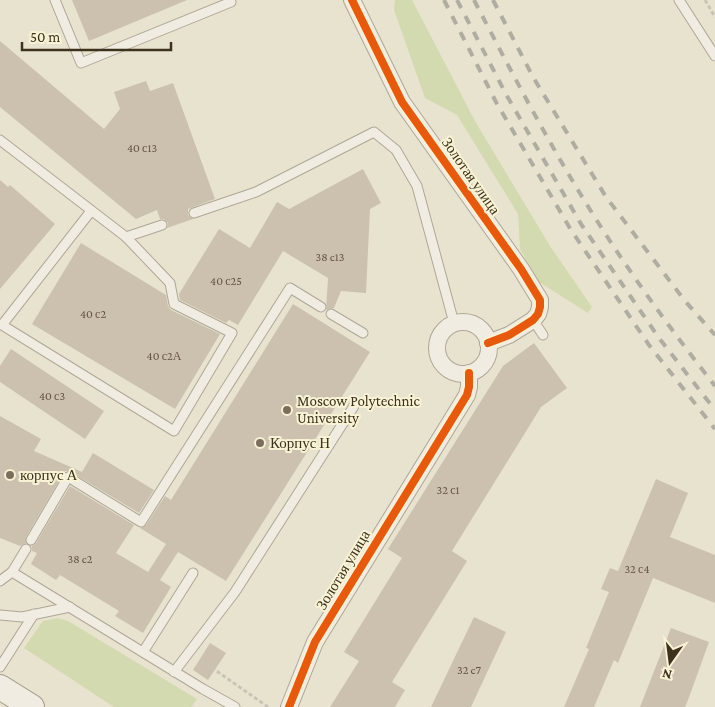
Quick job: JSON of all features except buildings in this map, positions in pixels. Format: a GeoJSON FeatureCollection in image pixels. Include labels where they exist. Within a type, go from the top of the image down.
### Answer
{"type":"FeatureCollection","features":[{"type":"Feature","properties":{"kind":"main road"},"geometry":{"type":"LineString","coordinates":[[0,687],[32,707]]}},
{"type":"Feature","properties":{"kind":"street","name":"Золотая улица"},"geometry":{"type":"LineString","coordinates":[[352,0],[402,102],[540,300],[538,314],[533,320]]}},
{"type":"Feature","properties":{"kind":"street"},"geometry":{"type":"LineString","coordinates":[[488,343],[509,335],[533,320]]}},
{"type":"Feature","properties":{"kind":"street"},"geometry":{"type":"LineString","coordinates":[[454,323],[472,324],[485,335],[488,343],[488,353],[485,362],[478,369],[469,373],[459,374],[450,370],[442,364],[438,355],[437,346],[440,336],[446,328],[454,323]]}},
{"type":"Feature","properties":{"kind":"street","name":"Золотая улица"},"geometry":{"type":"LineString","coordinates":[[289,707],[315,642],[467,395],[469,373]]}},
{"type":"Feature","properties":{"kind":"lane"},"geometry":{"type":"LineString","coordinates":[[55,0],[80,62],[231,2],[230,0]]}},
{"type":"Feature","properties":{"kind":"lane"},"geometry":{"type":"LineString","coordinates":[[680,0],[715,56]]}},
{"type":"Feature","properties":{"kind":"lane"},"geometry":{"type":"LineString","coordinates":[[194,213],[256,192],[374,132],[396,150],[417,186],[454,323]]}},
{"type":"Feature","properties":{"kind":"lane"},"geometry":{"type":"LineString","coordinates":[[0,140],[126,237],[170,283],[174,304],[232,333],[174,431],[2,325],[91,211]]}},
{"type":"Feature","properties":{"kind":"lane"},"geometry":{"type":"LineString","coordinates":[[126,237],[162,225]]}},
{"type":"Feature","properties":{"kind":"lane"},"geometry":{"type":"LineString","coordinates":[[31,540],[68,477],[141,522],[290,288],[321,307]]}},
{"type":"Feature","properties":{"kind":"lane"},"geometry":{"type":"LineString","coordinates":[[331,314],[363,333]]}},
{"type":"Feature","properties":{"kind":"lane"},"geometry":{"type":"LineString","coordinates":[[533,320],[543,335]]}},
{"type":"Feature","properties":{"kind":"lane"},"geometry":{"type":"LineString","coordinates":[[174,672],[235,592],[354,406]]}},
{"type":"Feature","properties":{"kind":"lane"},"geometry":{"type":"LineString","coordinates":[[0,581],[12,572],[26,549]]}},
{"type":"Feature","properties":{"kind":"lane"},"geometry":{"type":"LineString","coordinates":[[12,572],[174,672],[235,707]]}},
{"type":"Feature","properties":{"kind":"lane"},"geometry":{"type":"LineString","coordinates":[[142,652],[193,573]]}},
{"type":"Feature","properties":{"kind":"lane"},"geometry":{"type":"LineString","coordinates":[[0,616],[22,617],[70,607]]}},
{"type":"Feature","properties":{"kind":"lane"},"geometry":{"type":"LineString","coordinates":[[0,668],[34,614]]}},
{"type":"Feature","properties":{"kind":"path"},"geometry":{"type":"LineString","coordinates":[[705,0],[715,17]]}},
{"type":"Feature","properties":{"kind":"path"},"geometry":{"type":"LineString","coordinates":[[200,660],[268,707]]}},
{"type":"Feature","properties":{"kind":"green space"},"geometry":{"type":"Polygon","coordinates":[[[395,0],[412,0],[476,123],[550,246],[592,307],[588,313],[539,282],[520,249],[518,214],[457,115],[425,98],[394,10],[395,0]]]}},
{"type":"Feature","properties":{"kind":"green space"},"geometry":{"type":"Polygon","coordinates":[[[58,618],[68,621],[197,699],[191,707],[114,707],[24,648],[43,621],[58,618]]]}},
{"type":"Feature","properties":{"kind":"railway"},"geometry":{"type":"LineString","coordinates":[[444,0],[496,102],[571,230],[649,345],[715,429]]}},
{"type":"Feature","properties":{"kind":"railway"},"geometry":{"type":"LineString","coordinates":[[457,0],[507,96],[581,224],[659,338],[715,410]]}},
{"type":"Feature","properties":{"kind":"railway"},"geometry":{"type":"LineString","coordinates":[[474,0],[517,82],[594,216],[622,260],[715,386]]}},
{"type":"Feature","properties":{"kind":"railway"},"geometry":{"type":"LineString","coordinates":[[493,0],[533,77],[606,197],[685,301],[715,335]]}},
{"type":"Feature","properties":{"kind":"cycle path"},"geometry":{"type":"LineString","coordinates":[[352,0],[402,102],[521,269],[540,300],[538,314],[533,320],[509,335],[488,343]]}},
{"type":"Feature","properties":{"kind":"cycle path"},"geometry":{"type":"LineString","coordinates":[[289,707],[315,642],[467,395],[469,373]]}},
{"type":"Feature","properties":{"kind":"place","name":"Moscow Polytechnic University"},"geometry":{"type":"Point","coordinates":[287,410]}},
{"type":"Feature","properties":{"kind":"place","name":"Корпус Н"},"geometry":{"type":"Point","coordinates":[260,443]}},
{"type":"Feature","properties":{"kind":"place","name":"корпус А"},"geometry":{"type":"Point","coordinates":[10,475]}}]}
